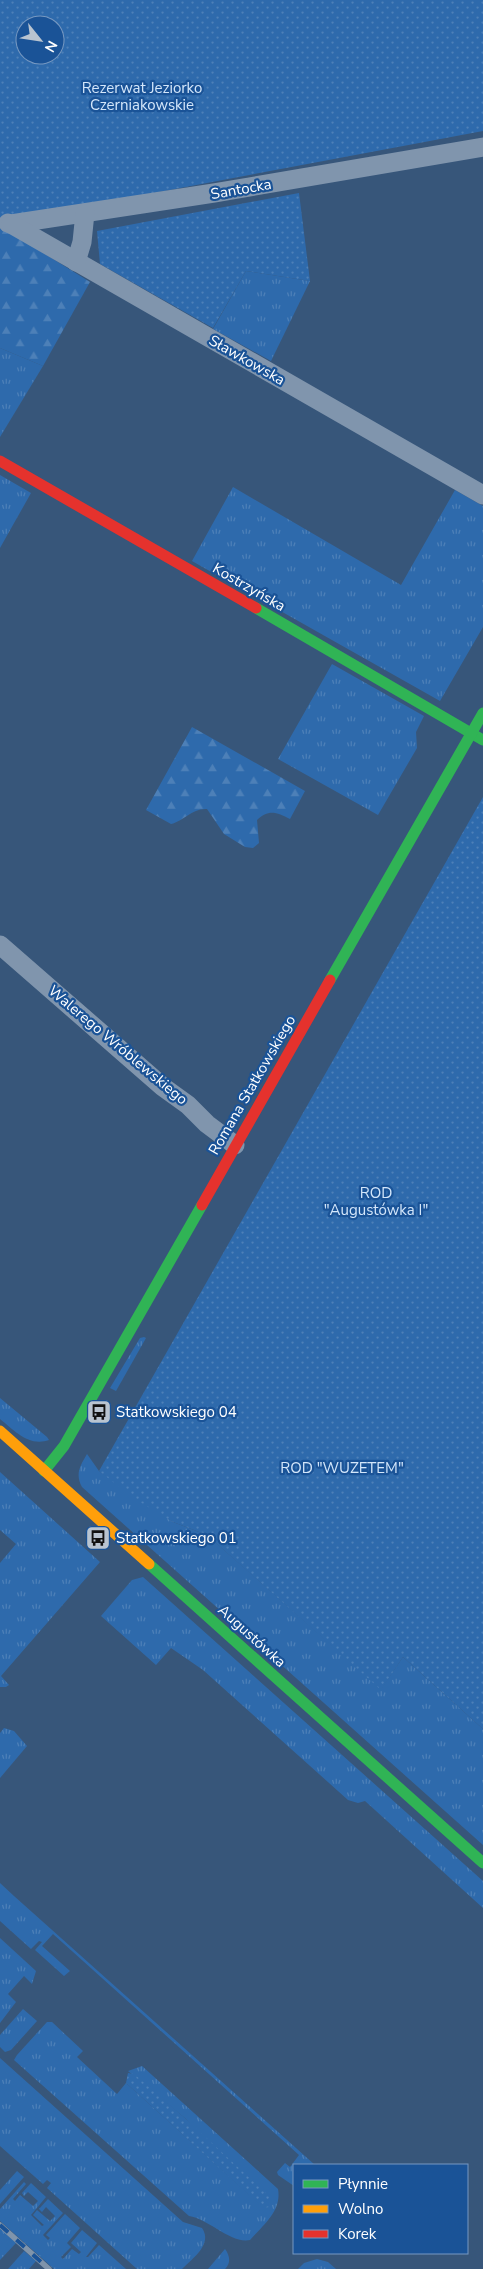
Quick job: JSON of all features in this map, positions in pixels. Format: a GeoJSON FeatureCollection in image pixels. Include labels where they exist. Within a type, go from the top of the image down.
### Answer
{"type":"FeatureCollection","features":[{"type":"Feature","properties":{"kind":"street","name":"Santocka"},"geometry":{"type":"LineString","coordinates":[[6,221],[85,213],[483,147]]}},
{"type":"Feature","properties":{"kind":"street"},"geometry":{"type":"LineString","coordinates":[[76,262],[82,242],[85,213]]}},
{"type":"Feature","properties":{"kind":"street","name":"Sławkowska"},"geometry":{"type":"LineString","coordinates":[[6,221],[483,495]]}},
{"type":"Feature","properties":{"kind":"street","name":"Kostrzyńska"},"geometry":{"type":"LineString","coordinates":[[0,461],[483,740]]}},
{"type":"Feature","properties":{"kind":"street","name":"Romana Statkowskiego"},"geometry":{"type":"LineString","coordinates":[[44,1470],[64,1446],[483,713]]}},
{"type":"Feature","properties":{"kind":"street","name":"Walerego Wróblewskiego"},"geometry":{"type":"LineString","coordinates":[[0,945],[127,1057],[188,1105],[206,1124],[235,1145]]}},
{"type":"Feature","properties":{"kind":"street","name":"Augustówka"},"geometry":{"type":"LineString","coordinates":[[0,1431],[483,1864]]}},
{"type":"Feature","properties":{"kind":"green space","name":"Rezerwat Jeziorko Czerniakowskie"},"geometry":{"type":"Polygon","coordinates":[[[0,0],[483,0],[483,131],[5,221],[0,218],[0,0]]]}},
{"type":"Feature","properties":{"kind":"green space"},"geometry":{"type":"Polygon","coordinates":[[[299,193],[310,281],[246,271],[213,328],[100,264],[97,231],[299,193]]]}},
{"type":"Feature","properties":{"kind":"green space"},"geometry":{"type":"Polygon","coordinates":[[[0,228],[13,234],[90,282],[43,366],[0,348],[0,228]]]}},
{"type":"Feature","properties":{"kind":"green space"},"geometry":{"type":"Polygon","coordinates":[[[246,271],[310,281],[271,361],[213,329],[246,271]]]}},
{"type":"Feature","properties":{"kind":"green space"},"geometry":{"type":"Polygon","coordinates":[[[0,348],[43,366],[0,437],[0,348]]]}},
{"type":"Feature","properties":{"kind":"green space"},"geometry":{"type":"Polygon","coordinates":[[[0,475],[31,493],[0,548],[0,475]]]}},
{"type":"Feature","properties":{"kind":"green space"},"geometry":{"type":"Polygon","coordinates":[[[233,487],[401,585],[455,490],[483,506],[483,627],[440,701],[192,561],[233,487]]]}},
{"type":"Feature","properties":{"kind":"green space"},"geometry":{"type":"Polygon","coordinates":[[[332,664],[424,716],[416,732],[417,748],[378,815],[278,759],[332,664]]]}},
{"type":"Feature","properties":{"kind":"green space"},"geometry":{"type":"Polygon","coordinates":[[[192,727],[305,791],[290,819],[269,813],[257,820],[259,843],[253,848],[245,847],[224,834],[207,809],[197,810],[171,824],[146,810],[192,727]]]}},
{"type":"Feature","properties":{"kind":"green space"},"geometry":{"type":"Polygon","coordinates":[[[483,797],[483,1729],[403,1657],[381,1690],[207,1535],[173,1522],[135,1499],[99,1471],[483,797]]]}},
{"type":"Feature","properties":{"kind":"green space"},"geometry":{"type":"Polygon","coordinates":[[[140,1338],[146,1338],[116,1391],[110,1388],[140,1338]]]}},
{"type":"Feature","properties":{"kind":"green space"},"geometry":{"type":"Polygon","coordinates":[[[0,1398],[49,1440],[42,1442],[29,1440],[0,1419],[0,1398]]]}},
{"type":"Feature","properties":{"kind":"green space"},"geometry":{"type":"Polygon","coordinates":[[[87,1454],[99,1471],[173,1522],[207,1535],[381,1689],[403,1657],[483,1729],[483,1845],[82,1487],[79,1478],[80,1466],[87,1454]]]}},
{"type":"Feature","properties":{"kind":"green space"},"geometry":{"type":"Polygon","coordinates":[[[0,1472],[100,1562],[1,1676],[9,1685],[6,1687],[0,1687],[0,1563],[16,1544],[0,1530],[0,1472]]]}},
{"type":"Feature","properties":{"kind":"green space"},"geometry":{"type":"Polygon","coordinates":[[[143,1577],[483,1881],[483,1908],[365,1801],[358,1803],[348,1800],[203,1670],[171,1648],[156,1665],[101,1616],[132,1580],[143,1577]]]}},
{"type":"Feature","properties":{"kind":"green space"},"geometry":{"type":"Polygon","coordinates":[[[4,1728],[14,1731],[27,1746],[0,1778],[0,1733],[4,1728]]]}},
{"type":"Feature","properties":{"kind":"green space"},"geometry":{"type":"Polygon","coordinates":[[[0,1883],[314,2164],[293,2164],[293,2185],[278,2175],[277,2172],[285,2163],[290,2167],[299,2155],[53,1934],[42,1946],[70,1971],[64,1976],[35,1950],[42,1942],[39,1941],[31,1949],[0,1921],[0,1883]]]}},
{"type":"Feature","properties":{"kind":"green space"},"geometry":{"type":"Polygon","coordinates":[[[0,1938],[36,1971],[32,1984],[24,1976],[8,1994],[16,2002],[0,2023],[0,1938]]]}},
{"type":"Feature","properties":{"kind":"green space"},"geometry":{"type":"Polygon","coordinates":[[[23,2009],[37,2021],[11,2050],[5,2052],[0,2047],[0,2035],[23,2009]]]}},
{"type":"Feature","properties":{"kind":"green space"},"geometry":{"type":"Polygon","coordinates":[[[47,2022],[52,2022],[83,2051],[77,2057],[117,2094],[126,2083],[263,2207],[186,2119],[128,2071],[142,2066],[278,2189],[277,2204],[274,2211],[250,2240],[235,2238],[197,2218],[189,2216],[14,2060],[47,2022]]]}},
{"type":"Feature","properties":{"kind":"green space"},"geometry":{"type":"Polygon","coordinates":[[[0,2058],[183,2222],[202,2228],[205,2234],[203,2245],[182,2269],[137,2269],[47,2188],[51,2183],[47,2180],[43,2184],[0,2146],[0,2058]]]}},
{"type":"Feature","properties":{"kind":"green space"},"geometry":{"type":"Polygon","coordinates":[[[128,2073],[134,2074],[186,2119],[272,2199],[269,2207],[263,2208],[126,2083],[128,2073]]]}},
{"type":"Feature","properties":{"kind":"green space"},"geometry":{"type":"Polygon","coordinates":[[[17,2171],[24,2177],[0,2204],[0,2190],[17,2171]]]}},
{"type":"Feature","properties":{"kind":"green space"},"geometry":{"type":"Polygon","coordinates":[[[24,2182],[26,2184],[13,2199],[15,2201],[20,2195],[33,2206],[38,2201],[28,2192],[24,2196],[22,2193],[31,2183],[46,2197],[31,2215],[42,2226],[44,2225],[33,2215],[37,2210],[50,2221],[55,2216],[46,2207],[42,2212],[39,2209],[48,2199],[63,2213],[43,2235],[48,2240],[50,2238],[46,2235],[65,2214],[80,2228],[67,2243],[71,2247],[61,2257],[63,2259],[72,2249],[79,2254],[81,2252],[71,2243],[82,2230],[97,2243],[86,2257],[99,2245],[126,2269],[54,2269],[0,2221],[0,2209],[24,2182]]]}},
{"type":"Feature","properties":{"kind":"green space"},"geometry":{"type":"Polygon","coordinates":[[[0,2228],[16,2243],[0,2260],[0,2228]]]}},
{"type":"Feature","properties":{"kind":"green space"},"geometry":{"type":"Polygon","coordinates":[[[225,2249],[229,2259],[225,2269],[208,2269],[225,2249]]]}},
{"type":"Feature","properties":{"kind":"green space"},"geometry":{"type":"Polygon","coordinates":[[[24,2251],[36,2261],[29,2269],[8,2269],[24,2251]]]}},
{"type":"Feature","properties":{"kind":"green space"},"geometry":{"type":"Polygon","coordinates":[[[317,2259],[328,2262],[336,2269],[298,2269],[304,2263],[317,2259]]]}},
{"type":"Feature","properties":{"kind":"railway"},"geometry":{"type":"LineString","coordinates":[[0,2225],[49,2269]]}},
{"type":"Feature","properties":{"kind":"traffic: fast"},"geometry":{"type":"LineString","coordinates":[[256,608],[483,740]]}},
{"type":"Feature","properties":{"kind":"traffic: fast"},"geometry":{"type":"LineString","coordinates":[[330,980],[483,713]]}},
{"type":"Feature","properties":{"kind":"traffic: fast"},"geometry":{"type":"LineString","coordinates":[[44,1471],[64,1446],[202,1205]]}},
{"type":"Feature","properties":{"kind":"traffic: fast"},"geometry":{"type":"LineString","coordinates":[[149,1564],[483,1863]]}},
{"type":"Feature","properties":{"kind":"traffic: slow"},"geometry":{"type":"LineString","coordinates":[[0,1431],[149,1564]]}},
{"type":"Feature","properties":{"kind":"traffic: jam"},"geometry":{"type":"LineString","coordinates":[[0,461],[256,608]]}},
{"type":"Feature","properties":{"kind":"traffic: jam"},"geometry":{"type":"LineString","coordinates":[[202,1205],[330,980]]}},
{"type":"Feature","properties":{"kind":"place","name":"Statkowskiego 04"},"geometry":{"type":"Point","coordinates":[99,1412]}},
{"type":"Feature","properties":{"kind":"place","name":"Statkowskiego 01"},"geometry":{"type":"Point","coordinates":[98,1538]}},
{"type":"Feature","properties":{"kind":"park label","name":"ROD \"Augustówka I\""},"geometry":{"type":"Point","coordinates":[376,1202]}},
{"type":"Feature","properties":{"kind":"park label","name":"ROD \"WUZETEM\""},"geometry":{"type":"Point","coordinates":[342,1468]}}]}
